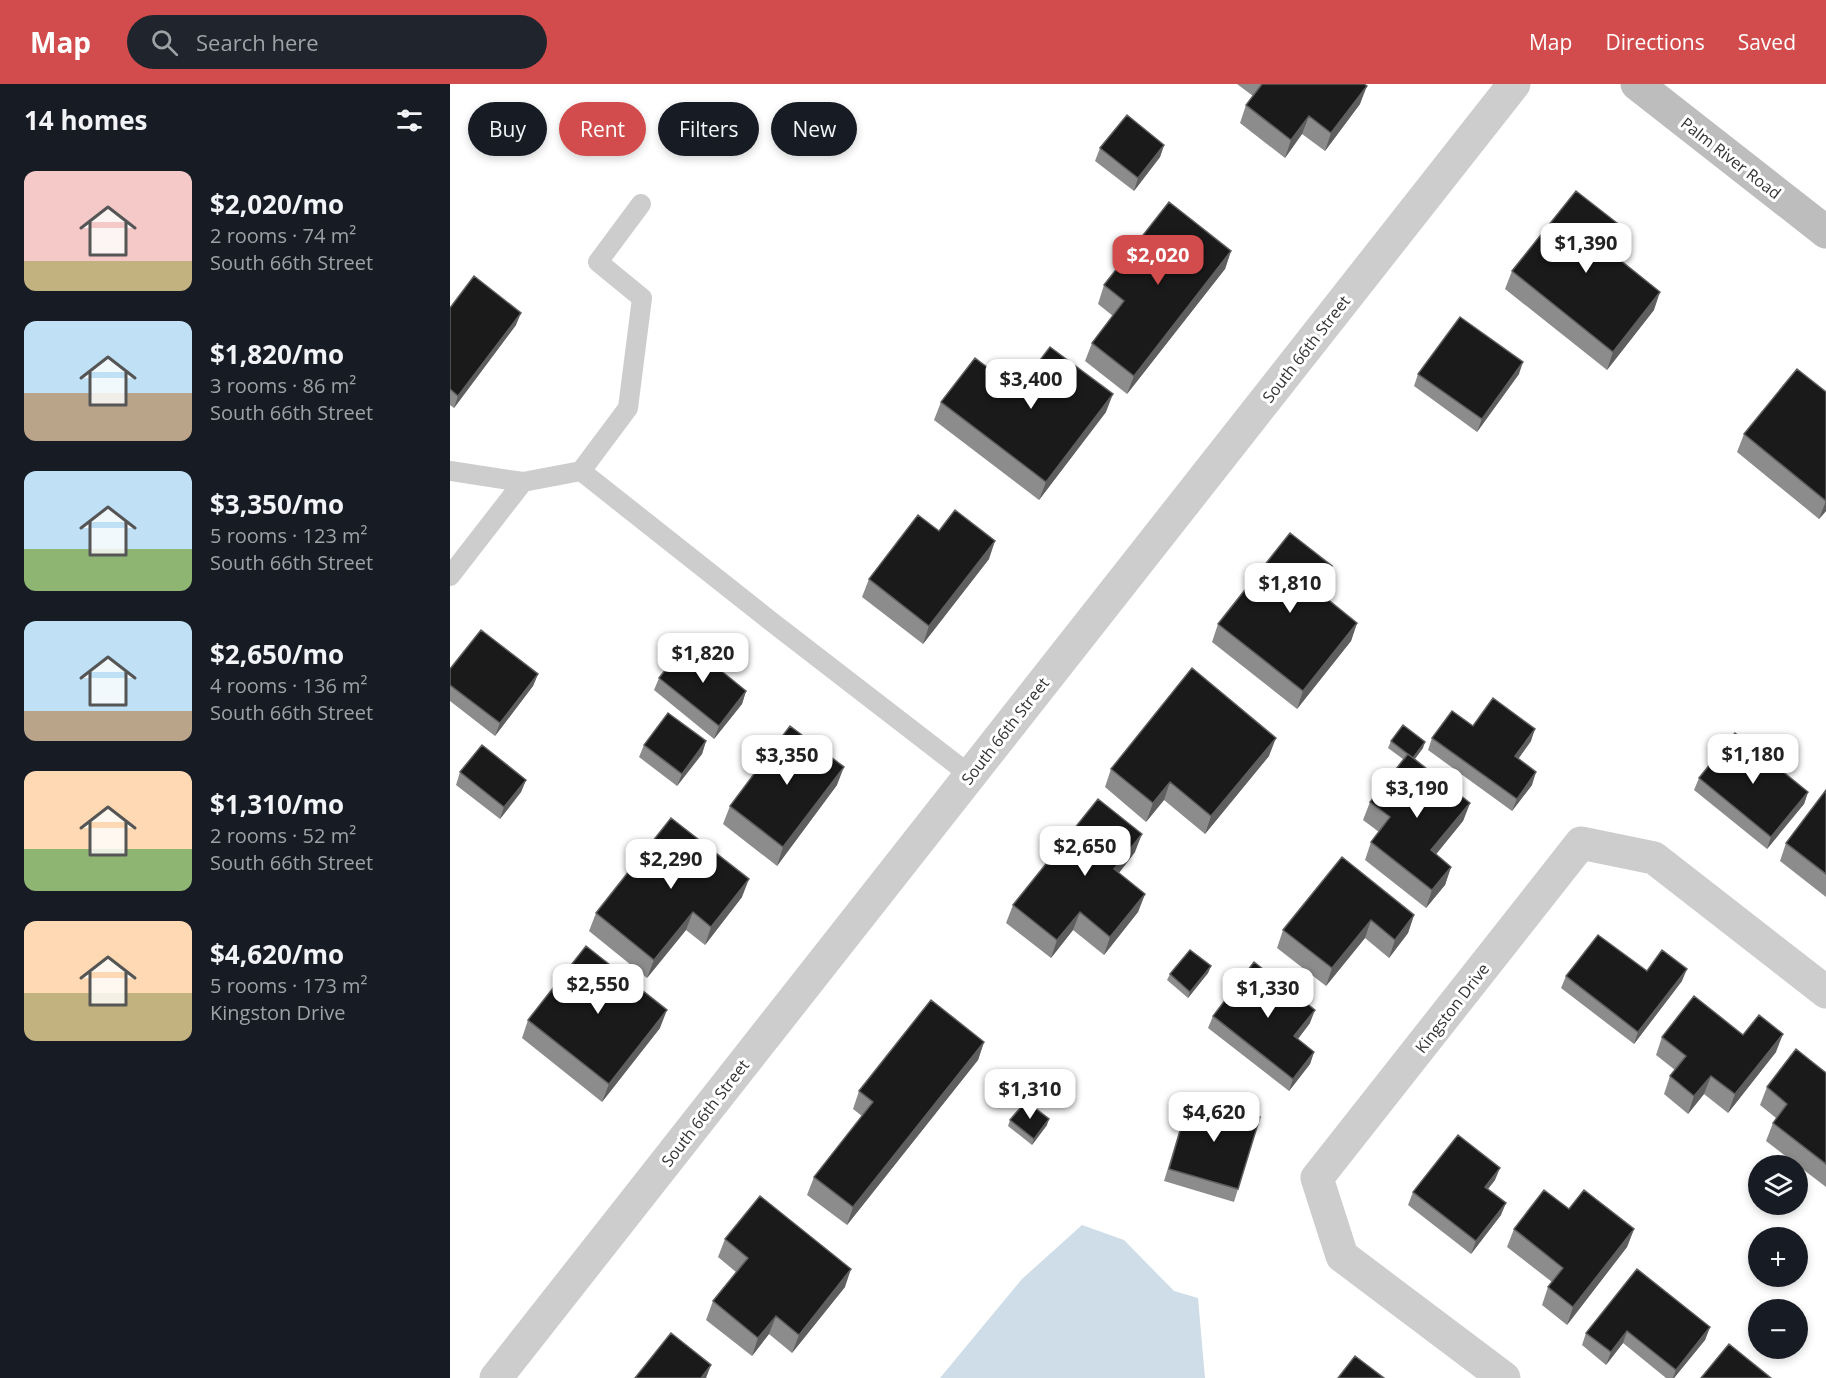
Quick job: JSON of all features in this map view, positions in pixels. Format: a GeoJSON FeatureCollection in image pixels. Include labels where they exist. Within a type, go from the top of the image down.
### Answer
{"type":"FeatureCollection","features":[{"type":"Feature","properties":{"kind":"street","name":"South 66th Street"},"geometry":{"type":"LineString","coordinates":[[496,1378],[1514,84]]}},
{"type":"Feature","properties":{"kind":"street","name":"Palm River Road"},"geometry":{"type":"LineString","coordinates":[[1637,84],[1826,232]]}},
{"type":"Feature","properties":{"kind":"street","name":"Kingston Drive"},"geometry":{"type":"LineString","coordinates":[[1504,1378],[1342,1256],[1317,1178],[1581,843],[1654,858],[1826,992]]}},
{"type":"Feature","properties":{"kind":"lane"},"geometry":{"type":"LineString","coordinates":[[450,471],[524,482],[581,471],[628,408],[642,298],[598,262],[641,204]]}},
{"type":"Feature","properties":{"kind":"lane"},"geometry":{"type":"LineString","coordinates":[[581,471],[970,775]]}},
{"type":"Feature","properties":{"kind":"lane"},"geometry":{"type":"LineString","coordinates":[[450,576],[524,482]]}},
{"type":"Feature","properties":{"kind":"shaded area"},"geometry":{"type":"Polygon","coordinates":[[[1082,1225],[1124,1240],[1174,1291],[1198,1298],[1205,1378],[940,1378],[1022,1279],[1082,1225]]]}},
{"type":"Feature","properties":{"kind":"building"},"geometry":{"type":"Polygon","coordinates":[[[1262,84],[1364,84],[1367,86],[1331,133],[1309,116],[1291,140],[1246,105],[1262,84]]]}},
{"type":"Feature","properties":{"kind":"building"},"geometry":{"type":"Polygon","coordinates":[[[1127,115],[1164,145],[1138,178],[1100,148],[1127,115]]]}},
{"type":"Feature","properties":{"kind":"building"},"geometry":{"type":"Polygon","coordinates":[[[1576,191],[1617,223],[1600,244],[1660,292],[1613,352],[1512,271],[1576,191]]]}},
{"type":"Feature","properties":{"kind":"building"},"geometry":{"type":"Polygon","coordinates":[[[1169,202],[1231,251],[1134,376],[1092,343],[1124,301],[1104,285],[1169,202]]]}},
{"type":"Feature","properties":{"kind":"building"},"geometry":{"type":"Polygon","coordinates":[[[474,276],[521,313],[458,396],[450,389],[450,308],[474,276]]]}},
{"type":"Feature","properties":{"kind":"building"},"geometry":{"type":"Polygon","coordinates":[[[1460,317],[1523,362],[1482,419],[1418,374],[1460,317]]]}},
{"type":"Feature","properties":{"kind":"building"},"geometry":{"type":"Polygon","coordinates":[[[1050,347],[1113,394],[1046,482],[941,402],[975,358],[1017,390],[1050,347]]]}},
{"type":"Feature","properties":{"kind":"building"},"geometry":{"type":"Polygon","coordinates":[[[1797,369],[1826,392],[1826,501],[1744,434],[1797,369]]]}},
{"type":"Feature","properties":{"kind":"building"},"geometry":{"type":"Polygon","coordinates":[[[955,510],[995,541],[929,626],[869,579],[918,515],[939,531],[955,510]]]}},
{"type":"Feature","properties":{"kind":"building"},"geometry":{"type":"Polygon","coordinates":[[[1290,533],[1332,566],[1315,589],[1357,623],[1303,691],[1218,624],[1290,533]]]}},
{"type":"Feature","properties":{"kind":"building"},"geometry":{"type":"Polygon","coordinates":[[[481,630],[538,674],[500,723],[450,685],[450,669],[481,630]]]}},
{"type":"Feature","properties":{"kind":"building"},"geometry":{"type":"Polygon","coordinates":[[[687,643],[746,691],[719,726],[659,678],[687,643]]]}},
{"type":"Feature","properties":{"kind":"building"},"geometry":{"type":"Polygon","coordinates":[[[1192,668],[1276,738],[1211,816],[1170,782],[1153,803],[1111,769],[1192,668]]]}},
{"type":"Feature","properties":{"kind":"building"},"geometry":{"type":"Polygon","coordinates":[[[1493,698],[1535,729],[1515,756],[1536,772],[1517,799],[1432,738],[1452,711],[1473,726],[1493,698]]]}},
{"type":"Feature","properties":{"kind":"building"},"geometry":{"type":"Polygon","coordinates":[[[668,713],[706,741],[682,774],[644,745],[668,713]]]}},
{"type":"Feature","properties":{"kind":"building"},"geometry":{"type":"Polygon","coordinates":[[[1403,725],[1425,742],[1413,758],[1391,741],[1403,725]]]}},
{"type":"Feature","properties":{"kind":"building"},"geometry":{"type":"Polygon","coordinates":[[[790,726],[844,767],[783,847],[730,806],[790,726]]]}},
{"type":"Feature","properties":{"kind":"building"},"geometry":{"type":"Polygon","coordinates":[[[1735,733],[1808,792],[1771,837],[1699,778],[1735,733]]]}},
{"type":"Feature","properties":{"kind":"building"},"geometry":{"type":"Polygon","coordinates":[[[482,745],[526,780],[504,807],[460,772],[482,745]]]}},
{"type":"Feature","properties":{"kind":"building"},"geometry":{"type":"Polygon","coordinates":[[[1408,754],[1470,803],[1431,850],[1451,867],[1432,890],[1371,842],[1390,817],[1370,802],[1408,754]]]}},
{"type":"Feature","properties":{"kind":"building"},"geometry":{"type":"Polygon","coordinates":[[[1826,790],[1826,874],[1786,843],[1826,790]]]}},
{"type":"Feature","properties":{"kind":"building"},"geometry":{"type":"Polygon","coordinates":[[[1098,799],[1142,834],[1114,869],[1145,894],[1110,937],[1080,912],[1057,940],[1013,905],[1098,799]]]}},
{"type":"Feature","properties":{"kind":"building"},"geometry":{"type":"Polygon","coordinates":[[[671,818],[749,879],[711,927],[693,912],[654,960],[596,913],[671,818]]]}},
{"type":"Feature","properties":{"kind":"building"},"geometry":{"type":"Polygon","coordinates":[[[1342,857],[1414,915],[1395,940],[1371,920],[1332,968],[1283,930],[1342,857]]]}},
{"type":"Feature","properties":{"kind":"building"},"geometry":{"type":"Polygon","coordinates":[[[1598,935],[1647,971],[1662,950],[1687,969],[1638,1032],[1566,976],[1598,935]]]}},
{"type":"Feature","properties":{"kind":"building"},"geometry":{"type":"Polygon","coordinates":[[[586,946],[667,1010],[609,1084],[528,1020],[586,946]]]}},
{"type":"Feature","properties":{"kind":"building"},"geometry":{"type":"Polygon","coordinates":[[[1190,950],[1211,966],[1190,992],[1170,974],[1190,950]]]}},
{"type":"Feature","properties":{"kind":"building"},"geometry":{"type":"Polygon","coordinates":[[[1254,962],[1315,1010],[1294,1036],[1314,1052],[1293,1079],[1213,1016],[1254,962]]]}},
{"type":"Feature","properties":{"kind":"building"},"geometry":{"type":"Polygon","coordinates":[[[1694,996],[1743,1035],[1759,1015],[1783,1034],[1735,1094],[1711,1076],[1694,1096],[1670,1076],[1686,1056],[1662,1037],[1694,996]]]}},
{"type":"Feature","properties":{"kind":"building"},"geometry":{"type":"Polygon","coordinates":[[[931,1000],[984,1042],[853,1207],[814,1177],[873,1102],[859,1091],[931,1000]]]}},
{"type":"Feature","properties":{"kind":"building"},"geometry":{"type":"Polygon","coordinates":[[[1796,1049],[1826,1073],[1826,1164],[1773,1123],[1787,1104],[1767,1087],[1796,1049]]]}},
{"type":"Feature","properties":{"kind":"building"},"geometry":{"type":"Polygon","coordinates":[[[1190,1096],[1260,1117],[1238,1189],[1169,1169],[1190,1096]]]}},
{"type":"Feature","properties":{"kind":"building"},"geometry":{"type":"Polygon","coordinates":[[[1026,1101],[1049,1119],[1034,1139],[1010,1120],[1026,1101]]]}},
{"type":"Feature","properties":{"kind":"building"},"geometry":{"type":"Polygon","coordinates":[[[1458,1135],[1500,1168],[1485,1187],[1506,1203],[1476,1241],[1413,1192],[1458,1135]]]}},
{"type":"Feature","properties":{"kind":"building"},"geometry":{"type":"Polygon","coordinates":[[[1544,1190],[1569,1209],[1584,1190],[1634,1229],[1573,1307],[1548,1287],[1563,1268],[1514,1229],[1544,1190]]]}},
{"type":"Feature","properties":{"kind":"building"},"geometry":{"type":"Polygon","coordinates":[[[760,1196],[851,1269],[799,1335],[776,1316],[758,1338],[713,1301],[748,1258],[725,1239],[760,1196]]]}},
{"type":"Feature","properties":{"kind":"building"},"geometry":{"type":"Polygon","coordinates":[[[1637,1269],[1710,1327],[1676,1370],[1627,1331],[1611,1352],[1586,1333],[1637,1269]]]}},
{"type":"Feature","properties":{"kind":"building"},"geometry":{"type":"Polygon","coordinates":[[[671,1333],[711,1365],[701,1378],[635,1378],[671,1333]]]}},
{"type":"Feature","properties":{"kind":"building"},"geometry":{"type":"Polygon","coordinates":[[[1729,1344],[1771,1378],[1701,1378],[1729,1344]]]}},
{"type":"Feature","properties":{"kind":"building"},"geometry":{"type":"Polygon","coordinates":[[[1355,1356],[1384,1378],[1338,1378],[1355,1356]]]}}]}
